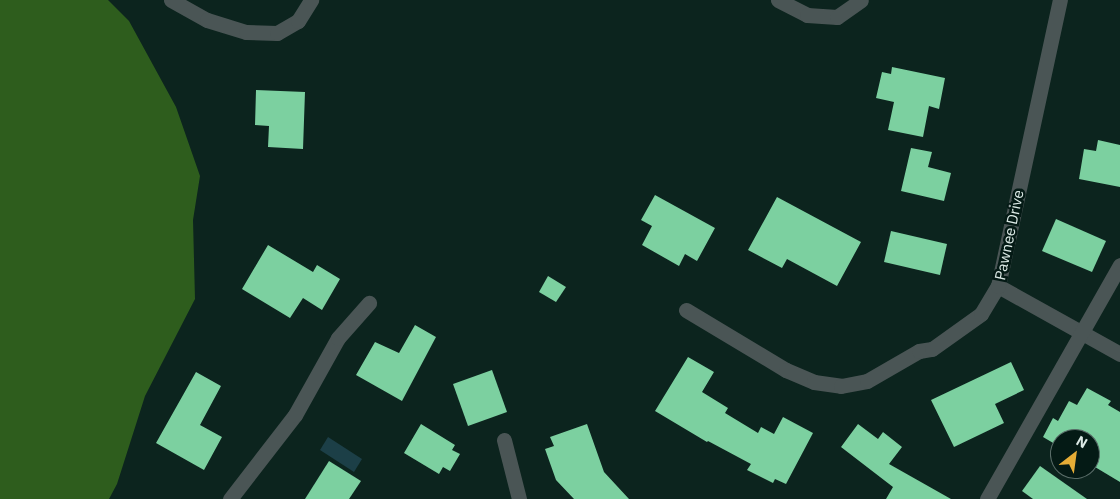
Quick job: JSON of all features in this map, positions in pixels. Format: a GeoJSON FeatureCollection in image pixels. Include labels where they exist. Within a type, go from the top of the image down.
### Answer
{"type":"FeatureCollection","features":[{"type":"Feature","properties":{"kind":"street"},"geometry":{"type":"LineString","coordinates":[[171,0],[207,20],[246,32],[277,33],[298,21],[311,0]]}},
{"type":"Feature","properties":{"kind":"street"},"geometry":{"type":"LineString","coordinates":[[778,0],[807,16],[837,17],[861,0]]}},
{"type":"Feature","properties":{"kind":"street","name":"Pawnee Drive"},"geometry":{"type":"LineString","coordinates":[[686,310],[786,370],[814,382],[841,386],[867,382],[919,352],[932,349],[981,314],[998,286],[1060,0]]}},
{"type":"Feature","properties":{"kind":"street"},"geometry":{"type":"LineString","coordinates":[[987,499],[1120,264]]}},
{"type":"Feature","properties":{"kind":"street"},"geometry":{"type":"LineString","coordinates":[[998,286],[1120,354]]}},
{"type":"Feature","properties":{"kind":"street"},"geometry":{"type":"LineString","coordinates":[[230,499],[295,415],[338,338],[369,303]]}},
{"type":"Feature","properties":{"kind":"street"},"geometry":{"type":"LineString","coordinates":[[504,440],[519,499]]}},
{"type":"Feature","properties":{"kind":"green space"},"geometry":{"type":"Polygon","coordinates":[[[0,0],[108,0],[129,21],[176,107],[200,176],[193,220],[195,299],[145,396],[117,484],[109,499],[0,499],[0,0]]]}},
{"type":"Feature","properties":{"kind":"water"},"geometry":{"type":"Polygon","coordinates":[[[328,437],[362,459],[354,472],[320,450],[328,437]]]}},
{"type":"Feature","properties":{"kind":"building"},"geometry":{"type":"Polygon","coordinates":[[[892,67],[945,78],[939,109],[929,106],[923,137],[888,130],[894,102],[876,98],[882,72],[891,74],[892,67]]]}},
{"type":"Feature","properties":{"kind":"building"},"geometry":{"type":"Polygon","coordinates":[[[256,90],[305,92],[303,149],[268,147],[269,126],[255,125],[256,90]]]}},
{"type":"Feature","properties":{"kind":"building"},"geometry":{"type":"Polygon","coordinates":[[[1098,140],[1120,145],[1120,187],[1079,179],[1084,149],[1096,151],[1098,140]]]}},
{"type":"Feature","properties":{"kind":"building"},"geometry":{"type":"Polygon","coordinates":[[[911,148],[932,152],[928,167],[951,173],[944,201],[901,191],[911,148]]]}},
{"type":"Feature","properties":{"kind":"building"},"geometry":{"type":"Polygon","coordinates":[[[655,195],[715,228],[697,261],[685,254],[679,266],[642,245],[652,226],[641,220],[655,195]]]}},
{"type":"Feature","properties":{"kind":"building"},"geometry":{"type":"Polygon","coordinates":[[[777,197],[861,242],[837,286],[787,259],[782,268],[748,250],[777,197]]]}},
{"type":"Feature","properties":{"kind":"building"},"geometry":{"type":"Polygon","coordinates":[[[1056,219],[1106,241],[1092,272],[1042,251],[1056,219]]]}},
{"type":"Feature","properties":{"kind":"building"},"geometry":{"type":"Polygon","coordinates":[[[891,231],[947,244],[940,275],[884,262],[891,231]]]}},
{"type":"Feature","properties":{"kind":"building"},"geometry":{"type":"Polygon","coordinates":[[[268,245],[313,272],[317,265],[340,279],[322,310],[303,298],[290,318],[242,289],[268,245]]]}},
{"type":"Feature","properties":{"kind":"building"},"geometry":{"type":"Polygon","coordinates":[[[548,276],[566,287],[556,302],[539,292],[548,276]]]}},
{"type":"Feature","properties":{"kind":"building"},"geometry":{"type":"Polygon","coordinates":[[[415,325],[436,337],[402,401],[356,375],[375,342],[399,353],[415,325]]]}},
{"type":"Feature","properties":{"kind":"building"},"geometry":{"type":"Polygon","coordinates":[[[688,357],[714,372],[702,392],[728,408],[725,413],[758,433],[761,427],[774,434],[783,417],[813,433],[786,484],[775,479],[773,483],[747,470],[751,464],[707,442],[655,411],[688,357]]]}},
{"type":"Feature","properties":{"kind":"building"},"geometry":{"type":"Polygon","coordinates":[[[1011,362],[1024,390],[995,404],[1004,423],[954,447],[931,400],[1011,362]]]}},
{"type":"Feature","properties":{"kind":"building"},"geometry":{"type":"Polygon","coordinates":[[[492,370],[507,412],[468,426],[453,384],[492,370]]]}},
{"type":"Feature","properties":{"kind":"building"},"geometry":{"type":"Polygon","coordinates":[[[196,372],[221,386],[200,425],[222,437],[204,470],[156,443],[196,372]]]}},
{"type":"Feature","properties":{"kind":"building"},"geometry":{"type":"Polygon","coordinates":[[[1087,388],[1111,401],[1108,405],[1120,412],[1120,482],[1100,470],[1100,429],[1050,429],[1050,441],[1043,437],[1053,418],[1058,421],[1069,401],[1077,405],[1087,388]]]}},
{"type":"Feature","properties":{"kind":"building"},"geometry":{"type":"Polygon","coordinates":[[[421,424],[455,445],[452,450],[460,454],[450,471],[443,467],[439,474],[404,453],[421,424]]]}},
{"type":"Feature","properties":{"kind":"building"},"geometry":{"type":"Polygon","coordinates":[[[587,424],[604,472],[629,499],[574,499],[556,480],[545,449],[554,446],[550,437],[587,424]]]}},
{"type":"Feature","properties":{"kind":"building"},"geometry":{"type":"Polygon","coordinates":[[[858,424],[878,439],[883,432],[902,447],[889,464],[951,499],[886,499],[893,487],[841,447],[858,424]]]}},
{"type":"Feature","properties":{"kind":"building"},"geometry":{"type":"Polygon","coordinates":[[[329,461],[361,481],[349,499],[305,499],[329,461]]]}},
{"type":"Feature","properties":{"kind":"building"},"geometry":{"type":"Polygon","coordinates":[[[1040,466],[1050,473],[1050,479],[1059,479],[1087,499],[1033,499],[1022,491],[1040,466]]]}}]}
